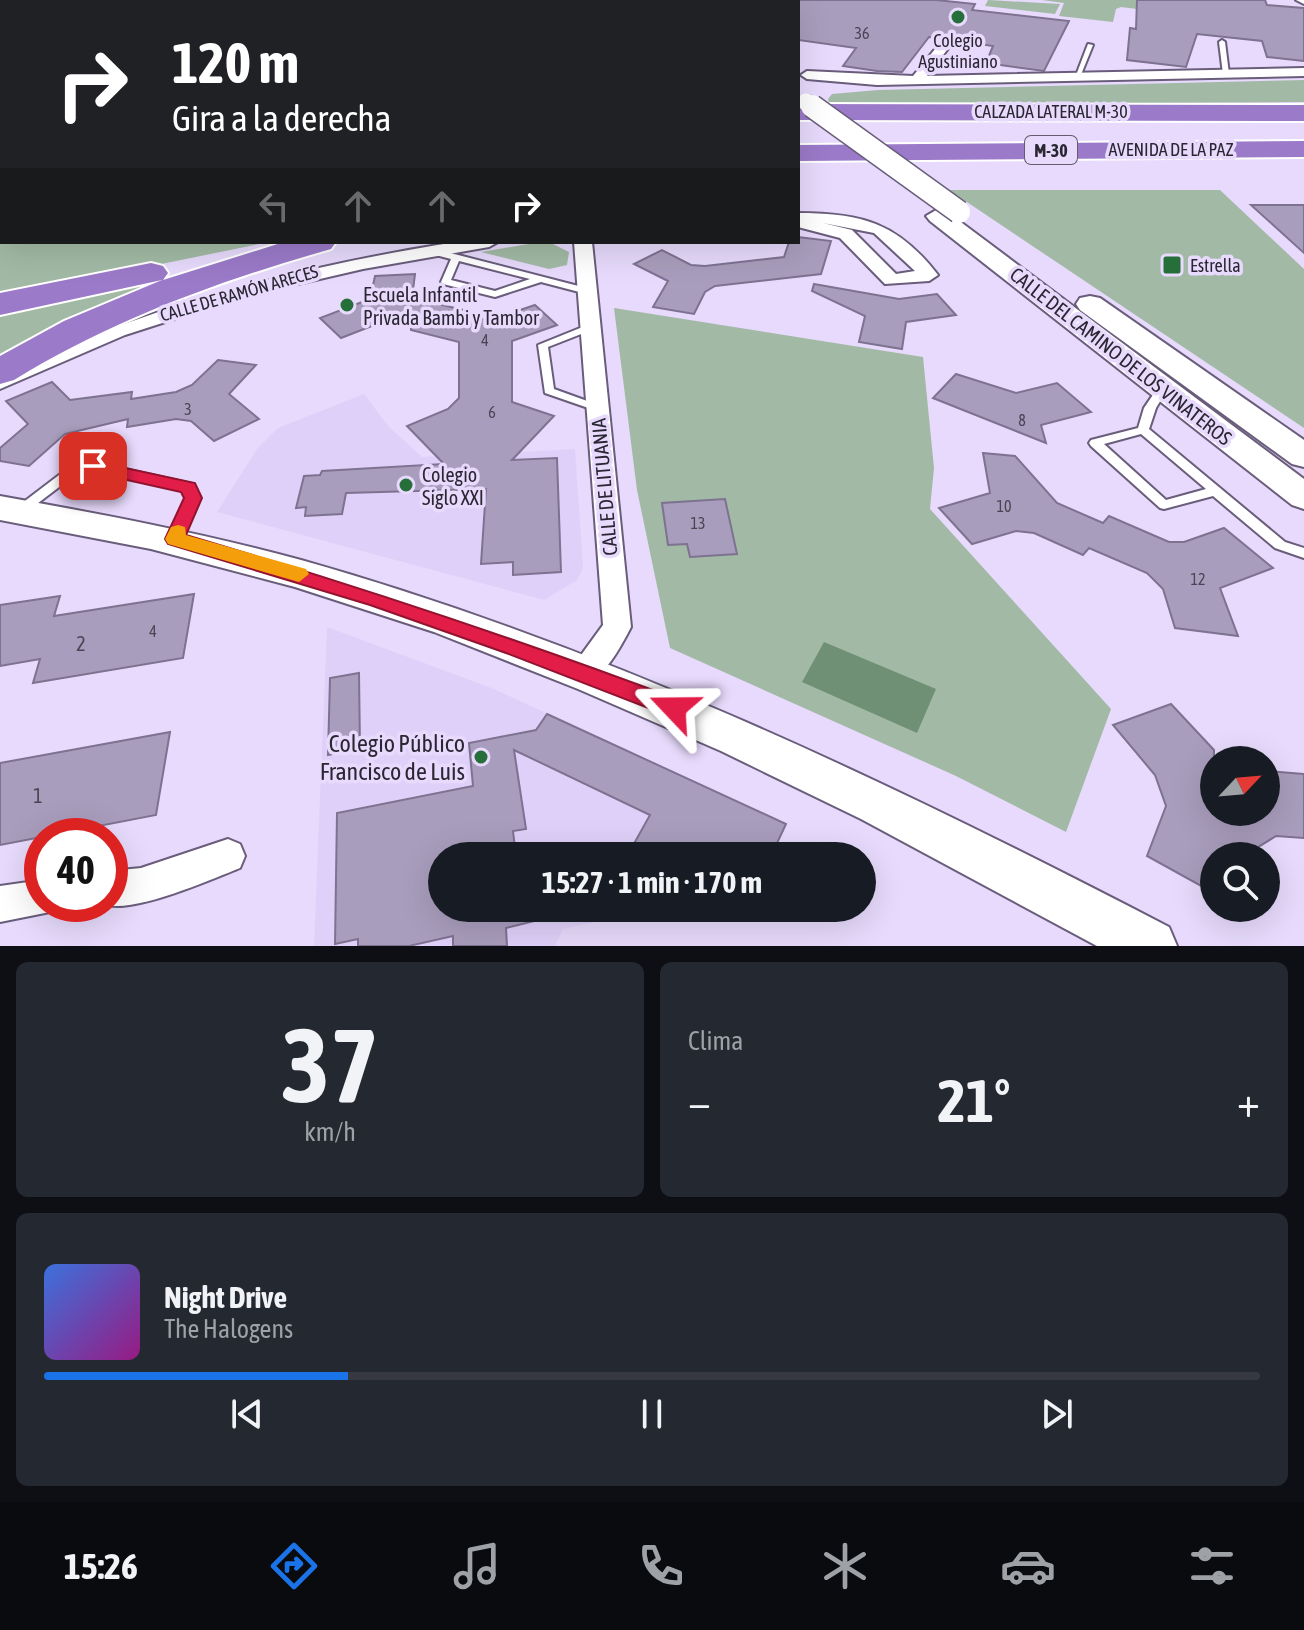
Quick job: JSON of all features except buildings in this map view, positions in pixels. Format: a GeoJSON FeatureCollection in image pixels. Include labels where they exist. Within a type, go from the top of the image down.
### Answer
{"type":"FeatureCollection","features":[{"type":"Feature","properties":{"kind":"highway"},"geometry":{"type":"LineString","coordinates":[[801,103],[1304,113]]}},
{"type":"Feature","properties":{"kind":"highway","name":"AVENIDA DE LA PAZ"},"geometry":{"type":"LineString","coordinates":[[800,136],[1304,131]]}},
{"type":"Feature","properties":{"kind":"highway","name":"AVENIDA DE LA PAZ"},"geometry":{"type":"LineString","coordinates":[[800,153],[1304,149]]}},
{"type":"Feature","properties":{"kind":"highway","name":"M-30"},"geometry":{"type":"LineString","coordinates":[[800,173],[1304,171]]}},
{"type":"Feature","properties":{"kind":"highway"},"geometry":{"type":"LineString","coordinates":[[0,304],[307,244]]}},
{"type":"Feature","properties":{"kind":"highway"},"geometry":{"type":"LineString","coordinates":[[0,372],[74,328],[145,296],[210,272],[310,244]]}},
{"type":"Feature","properties":{"kind":"main road"},"geometry":{"type":"LineString","coordinates":[[801,103],[948,214]]}},
{"type":"Feature","properties":{"kind":"main road","name":"CALLE DEL CAMINO DE LOS VINATEROS"},"geometry":{"type":"LineString","coordinates":[[948,214],[1163,388],[1304,497]]}},
{"type":"Feature","properties":{"kind":"main road","name":"CALLE DEL CAMINO DE LOS VINATEROS"},"geometry":{"type":"LineString","coordinates":[[948,214],[1304,456]]}},
{"type":"Feature","properties":{"kind":"main road"},"geometry":{"type":"LineString","coordinates":[[10,509],[175,539],[320,580],[649,696],[1023,876],[1150,946]]}},
{"type":"Feature","properties":{"kind":"street"},"geometry":{"type":"LineString","coordinates":[[917,80],[944,46]]}},
{"type":"Feature","properties":{"kind":"street"},"geometry":{"type":"LineString","coordinates":[[802,74],[877,81],[1304,72]]}},
{"type":"Feature","properties":{"kind":"street"},"geometry":{"type":"LineString","coordinates":[[801,103],[817,83],[802,74]]}},
{"type":"Feature","properties":{"kind":"street"},"geometry":{"type":"LineString","coordinates":[[801,103],[877,81]]}},
{"type":"Feature","properties":{"kind":"street"},"geometry":{"type":"LineString","coordinates":[[800,220],[832,218],[880,229],[929,275],[892,280],[846,234],[800,221]]}},
{"type":"Feature","properties":{"kind":"street","name":"CALLE DE RAMÓN ARECES"},"geometry":{"type":"LineString","coordinates":[[0,383],[116,330],[188,305],[288,277],[476,244]]}},
{"type":"Feature","properties":{"kind":"street","name":"CALLE DE LITUANIA"},"geometry":{"type":"LineString","coordinates":[[583,244],[617,627],[583,673]]}},
{"type":"Feature","properties":{"kind":"street"},"geometry":{"type":"LineString","coordinates":[[128,887],[228,856]]}},
{"type":"Feature","properties":{"kind":"street"},"geometry":{"type":"LineString","coordinates":[[0,904],[24,901]]}},
{"type":"Feature","properties":{"kind":"lane"},"geometry":{"type":"LineString","coordinates":[[1222,42],[1226,74]]}},
{"type":"Feature","properties":{"kind":"lane"},"geometry":{"type":"LineString","coordinates":[[1077,77],[1090,45]]}},
{"type":"Feature","properties":{"kind":"lane"},"geometry":{"type":"LineString","coordinates":[[431,251],[587,291]]}},
{"type":"Feature","properties":{"kind":"lane"},"geometry":{"type":"LineString","coordinates":[[456,257],[446,282],[495,294],[540,279]]}},
{"type":"Feature","properties":{"kind":"lane"},"geometry":{"type":"LineString","coordinates":[[590,327],[543,345],[549,391],[597,408]]}},
{"type":"Feature","properties":{"kind":"lane"},"geometry":{"type":"LineString","coordinates":[[1143,430],[1150,408],[1163,388]]}},
{"type":"Feature","properties":{"kind":"lane"},"geometry":{"type":"LineString","coordinates":[[1143,430],[1280,545],[1304,553]]}},
{"type":"Feature","properties":{"kind":"lane"},"geometry":{"type":"LineString","coordinates":[[1143,430],[1095,443],[1164,505],[1215,491]]}},
{"type":"Feature","properties":{"kind":"lane"},"geometry":{"type":"LineString","coordinates":[[10,509],[67,475],[93,466],[188,487],[193,498],[175,539]]}},
{"type":"Feature","properties":{"kind":"shaded area"},"geometry":{"type":"Polygon","coordinates":[[[988,0],[1060,4],[1055,14],[985,6],[988,0]]]}},
{"type":"Feature","properties":{"kind":"shaded area"},"geometry":{"type":"Polygon","coordinates":[[[1042,0],[1189,0],[1225,20],[1121,7],[1116,9],[1113,22],[1059,16],[1064,3],[1042,0]]]}},
{"type":"Feature","properties":{"kind":"shaded area"},"geometry":{"type":"Polygon","coordinates":[[[1304,80],[1304,102],[830,105],[828,99],[832,94],[878,90],[1304,80]]]}},
{"type":"Feature","properties":{"kind":"shaded area"},"geometry":{"type":"Polygon","coordinates":[[[949,190],[1220,190],[1304,269],[1304,428],[949,190]]]}},
{"type":"Feature","properties":{"kind":"shaded area"},"geometry":{"type":"Polygon","coordinates":[[[0,244],[259,244],[0,297],[0,244]]]}},
{"type":"Feature","properties":{"kind":"shaded area"},"geometry":{"type":"Polygon","coordinates":[[[528,244],[553,244],[569,252],[567,265],[549,269],[481,252],[528,244]]]}},
{"type":"Feature","properties":{"kind":"shaded area"},"geometry":{"type":"Polygon","coordinates":[[[199,271],[0,365],[0,312],[199,271]]]}},
{"type":"Feature","properties":{"kind":"shaded area"},"geometry":{"type":"Polygon","coordinates":[[[614,308],[923,357],[934,468],[930,509],[1111,709],[1066,832],[956,776],[670,648],[637,490],[614,308]]]}},
{"type":"Feature","properties":{"kind":"shaded area","name":"Colegio Siglo XXI"},"geometry":{"type":"Polygon","coordinates":[[[364,394],[388,426],[422,457],[575,449],[583,568],[577,580],[544,600],[217,512],[257,449],[278,428],[364,394]]]}},
{"type":"Feature","properties":{"kind":"shaded area","name":"Colegio Público Francisco de Luis"},"geometry":{"type":"Polygon","coordinates":[[[327,627],[494,689],[786,824],[778,842],[428,842],[428,922],[594,922],[563,929],[555,946],[314,946],[327,627]]]}},
{"type":"Feature","properties":{"kind":"shaded area"},"geometry":{"type":"Polygon","coordinates":[[[824,642],[936,689],[917,733],[802,682],[824,642]]]}},
{"type":"Feature","properties":{"kind":"slow traffic"},"geometry":{"type":"LineString","coordinates":[[178,532],[175,539],[299,574]]}},
{"type":"Feature","properties":{"kind":"place","name":"Colegio Agustiniano"},"geometry":{"type":"Point","coordinates":[958,17]}},
{"type":"Feature","properties":{"kind":"place","name":"Estrella"},"geometry":{"type":"Point","coordinates":[1172,265]}},
{"type":"Feature","properties":{"kind":"place","name":"Escuela Infantil Privada Bambi y Tambor"},"geometry":{"type":"Point","coordinates":[347,305]}},
{"type":"Feature","properties":{"kind":"place","name":"Colegio Siglo XXI"},"geometry":{"type":"Point","coordinates":[406,485]}},
{"type":"Feature","properties":{"kind":"place","name":"Colegio Público Francisco de Luis"},"geometry":{"type":"Point","coordinates":[481,757]}},
{"type":"Feature","properties":{"kind":"route"},"geometry":{"type":"LineString","coordinates":[[93,466],[182,483],[188,487],[193,492],[193,498],[175,539],[320,580],[514,646],[674,708]]}}]}
